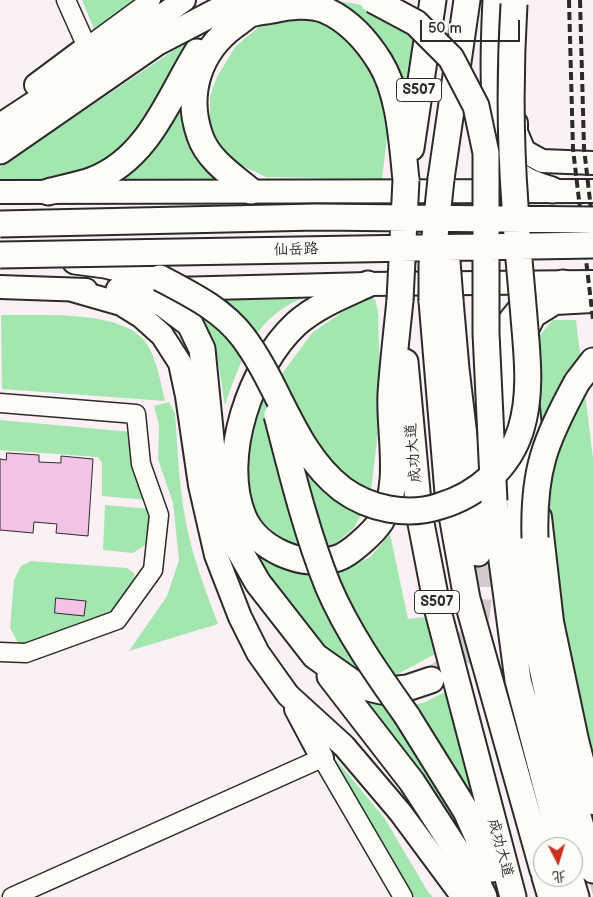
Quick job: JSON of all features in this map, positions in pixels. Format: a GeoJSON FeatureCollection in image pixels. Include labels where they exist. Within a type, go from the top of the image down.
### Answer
{"type":"FeatureCollection","features":[{"type":"Feature","properties":{"kind":"highway"},"geometry":{"type":"LineString","coordinates":[[0,151],[215,0]]}},
{"type":"Feature","properties":{"kind":"highway"},"geometry":{"type":"LineString","coordinates":[[156,43],[231,4],[243,0]]}},
{"type":"Feature","properties":{"kind":"highway"},"geometry":{"type":"LineString","coordinates":[[48,192],[93,180],[121,164],[144,143],[202,46],[223,20],[256,0]]}},
{"type":"Feature","properties":{"kind":"highway"},"geometry":{"type":"LineString","coordinates":[[373,0],[416,23],[452,58],[476,106],[486,153],[486,333],[494,501],[518,680],[559,837]]}},
{"type":"Feature","properties":{"kind":"highway","name":"成功大道"},"geometry":{"type":"LineString","coordinates":[[433,0],[406,180],[400,300],[419,513],[438,611],[513,897]]}},
{"type":"Feature","properties":{"kind":"highway","name":"成功大道"},"geometry":{"type":"LineString","coordinates":[[467,0],[441,179],[432,265],[441,301],[448,493],[467,599],[534,837]]}},
{"type":"Feature","properties":{"kind":"highway"},"geometry":{"type":"LineString","coordinates":[[512,4],[493,67],[499,132],[510,165],[525,180],[552,190]]}},
{"type":"Feature","properties":{"kind":"highway"},"geometry":{"type":"LineString","coordinates":[[38,256],[105,265],[160,278],[211,305],[243,336],[306,451],[326,476],[352,496],[378,507],[401,511],[432,509],[458,501],[482,486],[500,468],[512,450],[521,429],[526,404],[529,368],[514,204],[510,79],[512,4]]}},
{"type":"Feature","properties":{"kind":"highway"},"geometry":{"type":"LineString","coordinates":[[251,191],[219,164],[200,137],[194,108],[196,81],[204,58],[219,37],[250,14],[288,6],[324,10],[345,22],[365,42],[381,63],[399,119],[406,180]]}},
{"type":"Feature","properties":{"kind":"highway"},"geometry":{"type":"LineString","coordinates":[[0,224],[317,217],[593,220]]}},
{"type":"Feature","properties":{"kind":"highway","name":"仙岳路"},"geometry":{"type":"LineString","coordinates":[[0,255],[38,256],[593,245]]}},
{"type":"Feature","properties":{"kind":"highway"},"geometry":{"type":"LineString","coordinates":[[563,283],[527,301],[511,321],[508,346],[518,488],[533,624],[558,744],[593,870]]}},
{"type":"Feature","properties":{"kind":"highway"},"geometry":{"type":"LineString","coordinates":[[368,284],[327,303],[296,324],[273,352],[254,382],[242,415],[237,446],[236,488],[243,516],[254,535],[276,552],[308,561],[339,558],[364,540],[381,521],[390,494],[393,462],[391,395],[400,300]]}},
{"type":"Feature","properties":{"kind":"highway"},"geometry":{"type":"LineString","coordinates":[[119,290],[162,303],[190,324],[202,349],[213,460],[222,505],[238,548],[258,583],[412,782],[477,882],[484,897]]}},
{"type":"Feature","properties":{"kind":"highway"},"geometry":{"type":"LineString","coordinates":[[441,301],[456,369],[478,553]]}},
{"type":"Feature","properties":{"kind":"highway"},"geometry":{"type":"LineString","coordinates":[[593,361],[577,382],[558,416],[538,468],[534,501],[535,538],[548,635],[593,826]]}},
{"type":"Feature","properties":{"kind":"highway"},"geometry":{"type":"LineString","coordinates":[[267,377],[310,536],[329,587],[349,628],[466,811],[504,897]]}},
{"type":"Feature","properties":{"kind":"highway"},"geometry":{"type":"LineString","coordinates":[[315,656],[356,685],[381,691],[408,688],[431,680]]}},
{"type":"Feature","properties":{"kind":"main road"},"geometry":{"type":"LineString","coordinates":[[0,126],[108,54],[184,0]]}},
{"type":"Feature","properties":{"kind":"main road"},"geometry":{"type":"LineString","coordinates":[[512,4],[523,48],[516,132],[524,151],[542,161],[593,163]]}},
{"type":"Feature","properties":{"kind":"main road"},"geometry":{"type":"LineString","coordinates":[[0,111],[87,47]]}},
{"type":"Feature","properties":{"kind":"main road"},"geometry":{"type":"LineString","coordinates":[[0,192],[593,191]]}},
{"type":"Feature","properties":{"kind":"main road"},"geometry":{"type":"LineString","coordinates":[[0,287],[119,290],[368,284],[593,282]]}},
{"type":"Feature","properties":{"kind":"main road"},"geometry":{"type":"LineString","coordinates":[[72,290],[121,304],[142,317],[162,335],[180,362],[188,396],[200,485],[216,555],[240,617],[258,653],[288,695],[322,758]]}},
{"type":"Feature","properties":{"kind":"main road"},"geometry":{"type":"LineString","coordinates":[[593,301],[555,303],[534,316],[520,344],[552,622],[577,740],[593,803]]}},
{"type":"Feature","properties":{"kind":"main road"},"geometry":{"type":"LineString","coordinates":[[288,695],[344,746],[400,812],[463,897]]}},
{"type":"Feature","properties":{"kind":"street"},"geometry":{"type":"LineString","coordinates":[[66,0],[87,47],[151,0]]}},
{"type":"Feature","properties":{"kind":"street"},"geometry":{"type":"LineString","coordinates":[[0,403],[136,414],[141,464],[159,515],[153,570],[117,620],[26,653],[0,652]]}},
{"type":"Feature","properties":{"kind":"street"},"geometry":{"type":"LineString","coordinates":[[12,897],[322,758],[403,897]]}},
{"type":"Feature","properties":{"kind":"green space"},"geometry":{"type":"Polygon","coordinates":[[[82,0],[164,0],[120,34],[94,29],[82,0]]]}},
{"type":"Feature","properties":{"kind":"green space"},"geometry":{"type":"Polygon","coordinates":[[[305,0],[337,1],[363,6],[387,17],[413,36],[407,106],[399,71],[386,51],[365,33],[305,0]]]}},
{"type":"Feature","properties":{"kind":"green space"},"geometry":{"type":"Polygon","coordinates":[[[289,15],[324,20],[348,33],[369,60],[389,120],[382,179],[266,177],[230,160],[217,147],[210,125],[210,96],[217,77],[235,47],[261,25],[289,15]]]}},
{"type":"Feature","properties":{"kind":"green space"},"geometry":{"type":"Polygon","coordinates":[[[210,26],[189,50],[181,79],[182,115],[194,145],[219,179],[0,183],[0,167],[210,26]]]}},
{"type":"Feature","properties":{"kind":"green space"},"geometry":{"type":"Polygon","coordinates":[[[309,296],[276,313],[264,325],[245,354],[225,405],[215,349],[205,326],[187,300],[309,296]]]}},
{"type":"Feature","properties":{"kind":"green space"},"geometry":{"type":"Polygon","coordinates":[[[364,297],[375,299],[378,312],[381,409],[370,498],[354,528],[335,544],[299,550],[275,541],[253,516],[246,485],[249,439],[262,401],[312,333],[364,297]]]}},
{"type":"Feature","properties":{"kind":"green space"},"geometry":{"type":"Polygon","coordinates":[[[1,315],[77,316],[116,323],[132,330],[144,340],[152,353],[158,369],[165,401],[2,389],[1,315]]]}},
{"type":"Feature","properties":{"kind":"green space"},"geometry":{"type":"Polygon","coordinates":[[[553,320],[576,320],[593,458],[593,772],[560,630],[542,496],[535,357],[540,335],[553,320]]]}},
{"type":"Feature","properties":{"kind":"green space"},"geometry":{"type":"Polygon","coordinates":[[[169,402],[175,413],[181,488],[188,532],[218,624],[129,651],[167,596],[179,560],[173,503],[158,459],[159,425],[154,406],[169,402]]]}},
{"type":"Feature","properties":{"kind":"green space"},"geometry":{"type":"Polygon","coordinates":[[[0,420],[132,432],[148,500],[102,496],[102,463],[98,457],[0,450],[0,420]]]}},
{"type":"Feature","properties":{"kind":"green space"},"geometry":{"type":"Polygon","coordinates":[[[105,505],[151,509],[147,544],[133,553],[103,550],[105,505]]]}},
{"type":"Feature","properties":{"kind":"green space"},"geometry":{"type":"Polygon","coordinates":[[[390,534],[408,619],[425,617],[435,654],[396,675],[369,677],[347,672],[327,656],[266,576],[249,547],[311,574],[341,571],[370,557],[390,534]]]}},
{"type":"Feature","properties":{"kind":"green space"},"geometry":{"type":"Polygon","coordinates":[[[31,561],[127,568],[134,573],[135,586],[115,617],[25,648],[18,643],[10,628],[14,580],[21,566],[31,561]]]}},
{"type":"Feature","properties":{"kind":"green space"},"geometry":{"type":"Polygon","coordinates":[[[445,692],[502,897],[495,897],[466,844],[417,769],[359,699],[394,708],[423,703],[445,692]]]}},
{"type":"Feature","properties":{"kind":"green space"},"geometry":{"type":"Polygon","coordinates":[[[319,739],[385,819],[428,892],[433,897],[412,897],[319,739]]]}},
{"type":"Feature","properties":{"kind":"building"},"geometry":{"type":"Polygon","coordinates":[[[7,453],[39,455],[39,462],[61,463],[61,456],[93,459],[88,536],[56,533],[57,524],[34,522],[33,533],[0,530],[0,459],[6,460],[7,453]]]}},
{"type":"Feature","properties":{"kind":"building"},"geometry":{"type":"Polygon","coordinates":[[[56,598],[86,601],[84,616],[55,613],[56,598]]]}},
{"type":"Feature","properties":{"kind":"tunnel"},"geometry":{"type":"LineString","coordinates":[[431,680],[456,661],[471,637],[478,610],[478,553]]}},
{"type":"Feature","properties":{"kind":"tunnel"},"geometry":{"type":"LineString","coordinates":[[559,897],[593,885]]}},
{"type":"Feature","properties":{"kind":"railway"},"geometry":{"type":"LineString","coordinates":[[569,0],[573,149],[593,319]]}},
{"type":"Feature","properties":{"kind":"railway"},"geometry":{"type":"LineString","coordinates":[[580,0],[584,148],[593,227]]}}]}
